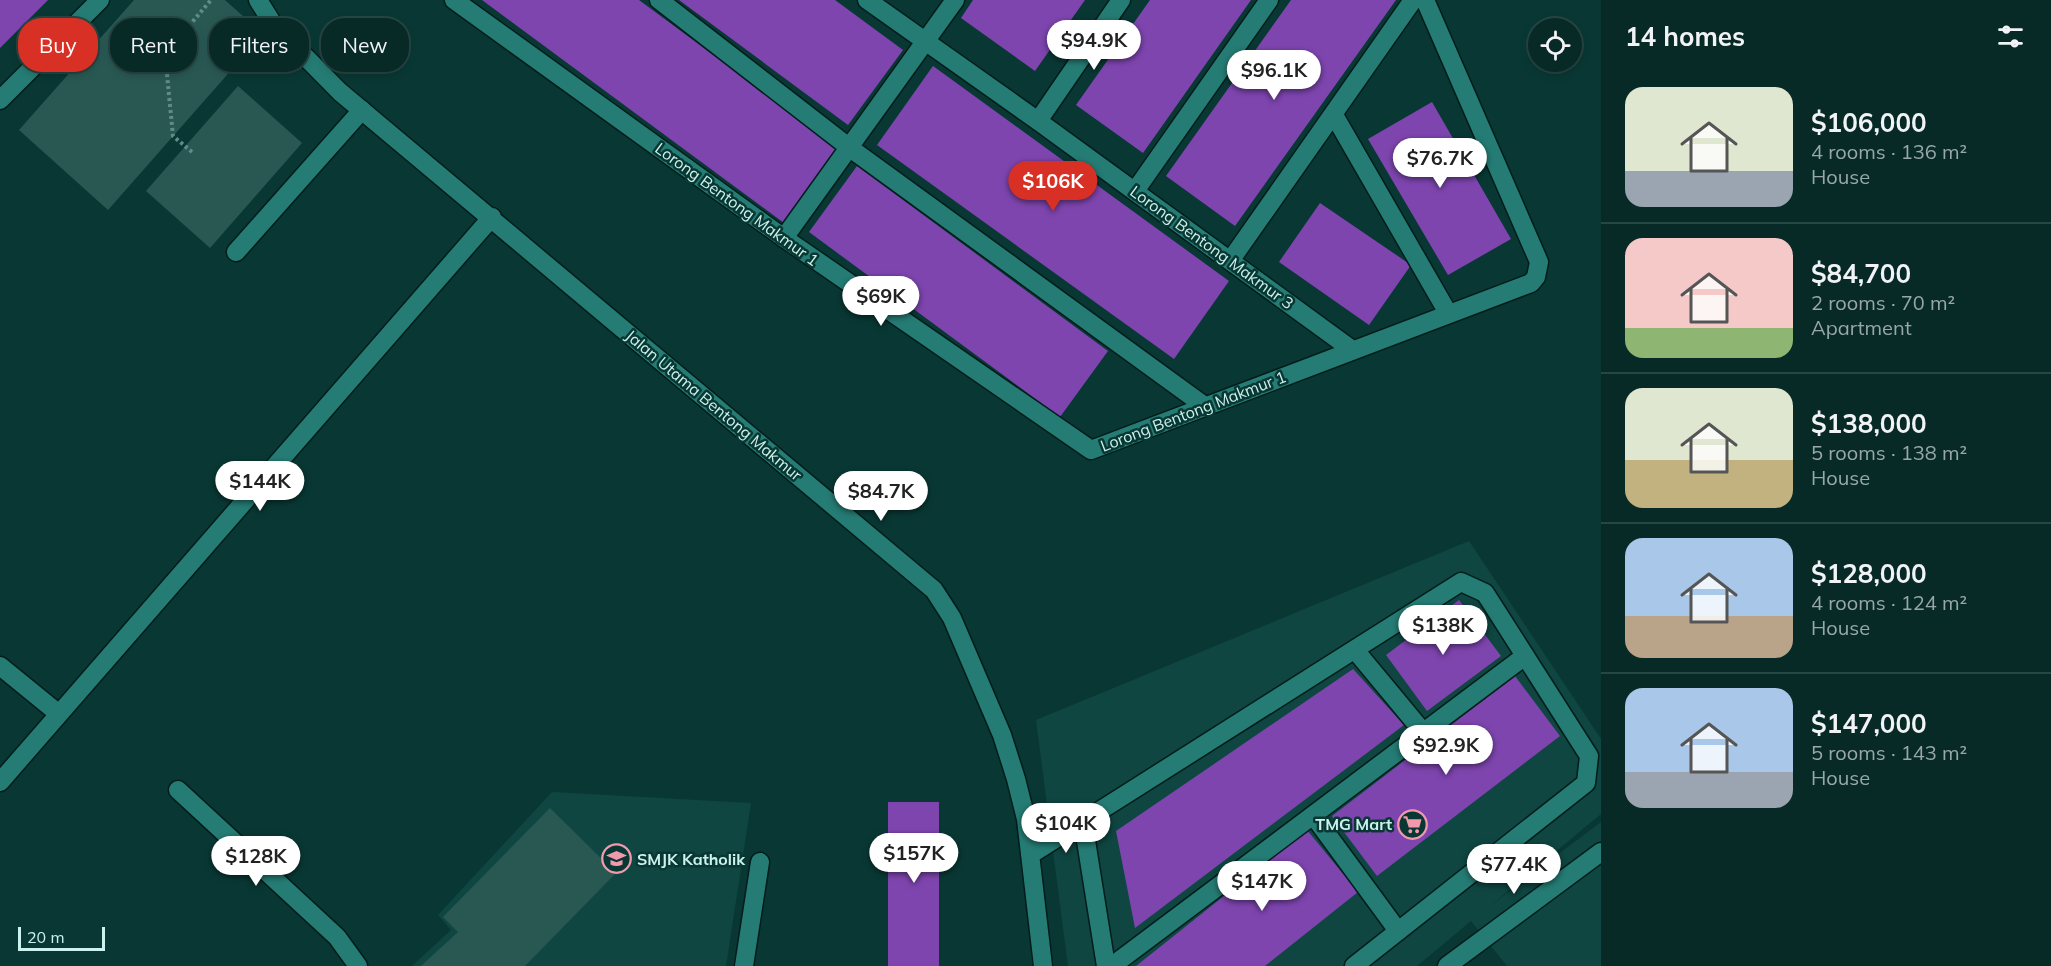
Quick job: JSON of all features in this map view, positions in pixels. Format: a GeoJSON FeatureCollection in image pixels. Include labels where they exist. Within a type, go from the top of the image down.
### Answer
{"type":"FeatureCollection","features":[{"type":"Feature","properties":{"kind":"street"},"geometry":{"type":"LineString","coordinates":[[0,100],[100,0]]}},
{"type":"Feature","properties":{"kind":"street","name":"Jalan Utama Bentong Makmur"},"geometry":{"type":"LineString","coordinates":[[258,0],[273,24],[299,53],[362,110],[934,590],[952,618],[1002,735],[1021,799],[1043,966]]}},
{"type":"Feature","properties":{"kind":"street"},"geometry":{"type":"LineString","coordinates":[[659,0],[850,148],[1206,406]]}},
{"type":"Feature","properties":{"kind":"street","name":"Lorong Bentong Makmur 3"},"geometry":{"type":"LineString","coordinates":[[867,0],[1038,121],[1351,349]]}},
{"type":"Feature","properties":{"kind":"street"},"geometry":{"type":"LineString","coordinates":[[784,238],[955,0]]}},
{"type":"Feature","properties":{"kind":"street"},"geometry":{"type":"LineString","coordinates":[[1038,121],[1121,0]]}},
{"type":"Feature","properties":{"kind":"street"},"geometry":{"type":"LineString","coordinates":[[1135,191],[1269,0]]}},
{"type":"Feature","properties":{"kind":"street"},"geometry":{"type":"LineString","coordinates":[[1230,261],[1413,0]]}},
{"type":"Feature","properties":{"kind":"street","name":"Lorong Bentong Makmur 1"},"geometry":{"type":"LineString","coordinates":[[458,1],[784,238],[1091,450],[1351,349],[1531,283],[1536,277],[1539,262],[1425,0]]}},
{"type":"Feature","properties":{"kind":"street"},"geometry":{"type":"LineString","coordinates":[[236,252],[362,110]]}},
{"type":"Feature","properties":{"kind":"street"},"geometry":{"type":"LineString","coordinates":[[1334,115],[1448,313]]}},
{"type":"Feature","properties":{"kind":"street"},"geometry":{"type":"LineString","coordinates":[[0,782],[492,217]]}},
{"type":"Feature","properties":{"kind":"street"},"geometry":{"type":"LineString","coordinates":[[1030,855],[1461,582],[1485,593],[1589,756],[1586,783],[1354,966]]}},
{"type":"Feature","properties":{"kind":"street"},"geometry":{"type":"LineString","coordinates":[[1355,650],[1423,732]]}},
{"type":"Feature","properties":{"kind":"street"},"geometry":{"type":"LineString","coordinates":[[1112,966],[1524,656]]}},
{"type":"Feature","properties":{"kind":"street"},"geometry":{"type":"LineString","coordinates":[[0,666],[59,714]]}},
{"type":"Feature","properties":{"kind":"street"},"geometry":{"type":"LineString","coordinates":[[178,790],[337,937],[358,966]]}},
{"type":"Feature","properties":{"kind":"street"},"geometry":{"type":"LineString","coordinates":[[1313,815],[1398,931]]}},
{"type":"Feature","properties":{"kind":"street"},"geometry":{"type":"LineString","coordinates":[[1083,822],[1106,966]]}},
{"type":"Feature","properties":{"kind":"street"},"geometry":{"type":"LineString","coordinates":[[1448,966],[1601,852]]}},
{"type":"Feature","properties":{"kind":"street"},"geometry":{"type":"LineString","coordinates":[[744,966],[760,862]]}},
{"type":"Feature","properties":{"kind":"path"},"geometry":{"type":"LineString","coordinates":[[192,152],[173,136],[165,54],[211,0]]}},
{"type":"Feature","properties":{"kind":"shaded area"},"geometry":{"type":"Polygon","coordinates":[[[134,0],[225,0],[245,18],[209,18],[209,72],[230,72],[108,210],[19,130],[70,72],[98,72],[98,41],[110,27],[110,72],[197,72],[197,18],[118,18],[134,0]]]}},
{"type":"Feature","properties":{"kind":"shaded area"},"geometry":{"type":"Polygon","coordinates":[[[238,86],[302,143],[210,248],[146,191],[238,86]]]}},
{"type":"Feature","properties":{"kind":"shaded area"},"geometry":{"type":"Polygon","coordinates":[[[1469,541],[1601,739],[1601,814],[1490,906],[1601,822],[1601,966],[1507,966],[1471,921],[1417,966],[1068,966],[1036,720],[1469,541]]]}},
{"type":"Feature","properties":{"kind":"shaded area","name":"SMJK Katholik"},"geometry":{"type":"Polygon","coordinates":[[[552,792],[751,803],[726,966],[412,966],[451,930],[438,915],[552,792]]]}},
{"type":"Feature","properties":{"kind":"shaded area"},"geometry":{"type":"Polygon","coordinates":[[[550,808],[616,873],[525,966],[421,966],[458,932],[443,917],[550,808]]]}},
{"type":"Feature","properties":{"kind":"building"},"geometry":{"type":"Polygon","coordinates":[[[0,0],[48,0],[30,18],[18,18],[18,30],[0,48],[0,0]]]}},
{"type":"Feature","properties":{"kind":"building"},"geometry":{"type":"Polygon","coordinates":[[[482,0],[639,0],[839,148],[784,223],[482,0]]]}},
{"type":"Feature","properties":{"kind":"building"},"geometry":{"type":"Polygon","coordinates":[[[679,0],[835,0],[903,50],[848,125],[679,0]]]}},
{"type":"Feature","properties":{"kind":"building"},"geometry":{"type":"Polygon","coordinates":[[[973,0],[1085,0],[1035,71],[961,18],[973,0]]]}},
{"type":"Feature","properties":{"kind":"building"},"geometry":{"type":"Polygon","coordinates":[[[1150,0],[1251,0],[1143,153],[1076,105],[1150,0]]]}},
{"type":"Feature","properties":{"kind":"building"},"geometry":{"type":"Polygon","coordinates":[[[1291,0],[1396,0],[1235,226],[1166,176],[1291,0]]]}},
{"type":"Feature","properties":{"kind":"building"},"geometry":{"type":"Polygon","coordinates":[[[933,66],[1229,281],[1174,359],[877,145],[933,66]]]}},
{"type":"Feature","properties":{"kind":"building"},"geometry":{"type":"Polygon","coordinates":[[[1432,102],[1511,239],[1448,275],[1368,139],[1432,102]]]}},
{"type":"Feature","properties":{"kind":"building"},"geometry":{"type":"Polygon","coordinates":[[[857,166],[1108,351],[1060,417],[809,232],[857,166]]]}},
{"type":"Feature","properties":{"kind":"building"},"geometry":{"type":"Polygon","coordinates":[[[1320,203],[1411,265],[1369,325],[1279,262],[1320,203]]]}},
{"type":"Feature","properties":{"kind":"building"},"geometry":{"type":"Polygon","coordinates":[[[1459,600],[1501,656],[1427,711],[1386,655],[1459,600]]]}},
{"type":"Feature","properties":{"kind":"building"},"geometry":{"type":"Polygon","coordinates":[[[1353,669],[1404,725],[1135,928],[1116,831],[1353,669]]]}},
{"type":"Feature","properties":{"kind":"building"},"geometry":{"type":"Polygon","coordinates":[[[1515,676],[1560,736],[1377,876],[1332,816],[1515,676]]]}},
{"type":"Feature","properties":{"kind":"building"},"geometry":{"type":"Polygon","coordinates":[[[888,802],[939,802],[939,966],[888,966],[888,802]]]}},
{"type":"Feature","properties":{"kind":"building"},"geometry":{"type":"Polygon","coordinates":[[[1307,830],[1358,892],[1265,966],[1136,966],[1307,830]]]}},
{"type":"Feature","properties":{"kind":"place","name":"TMG Mart"},"geometry":{"type":"Point","coordinates":[1413,824]}},
{"type":"Feature","properties":{"kind":"place","name":"SMJK Katholik"},"geometry":{"type":"Point","coordinates":[616,859]}}]}
